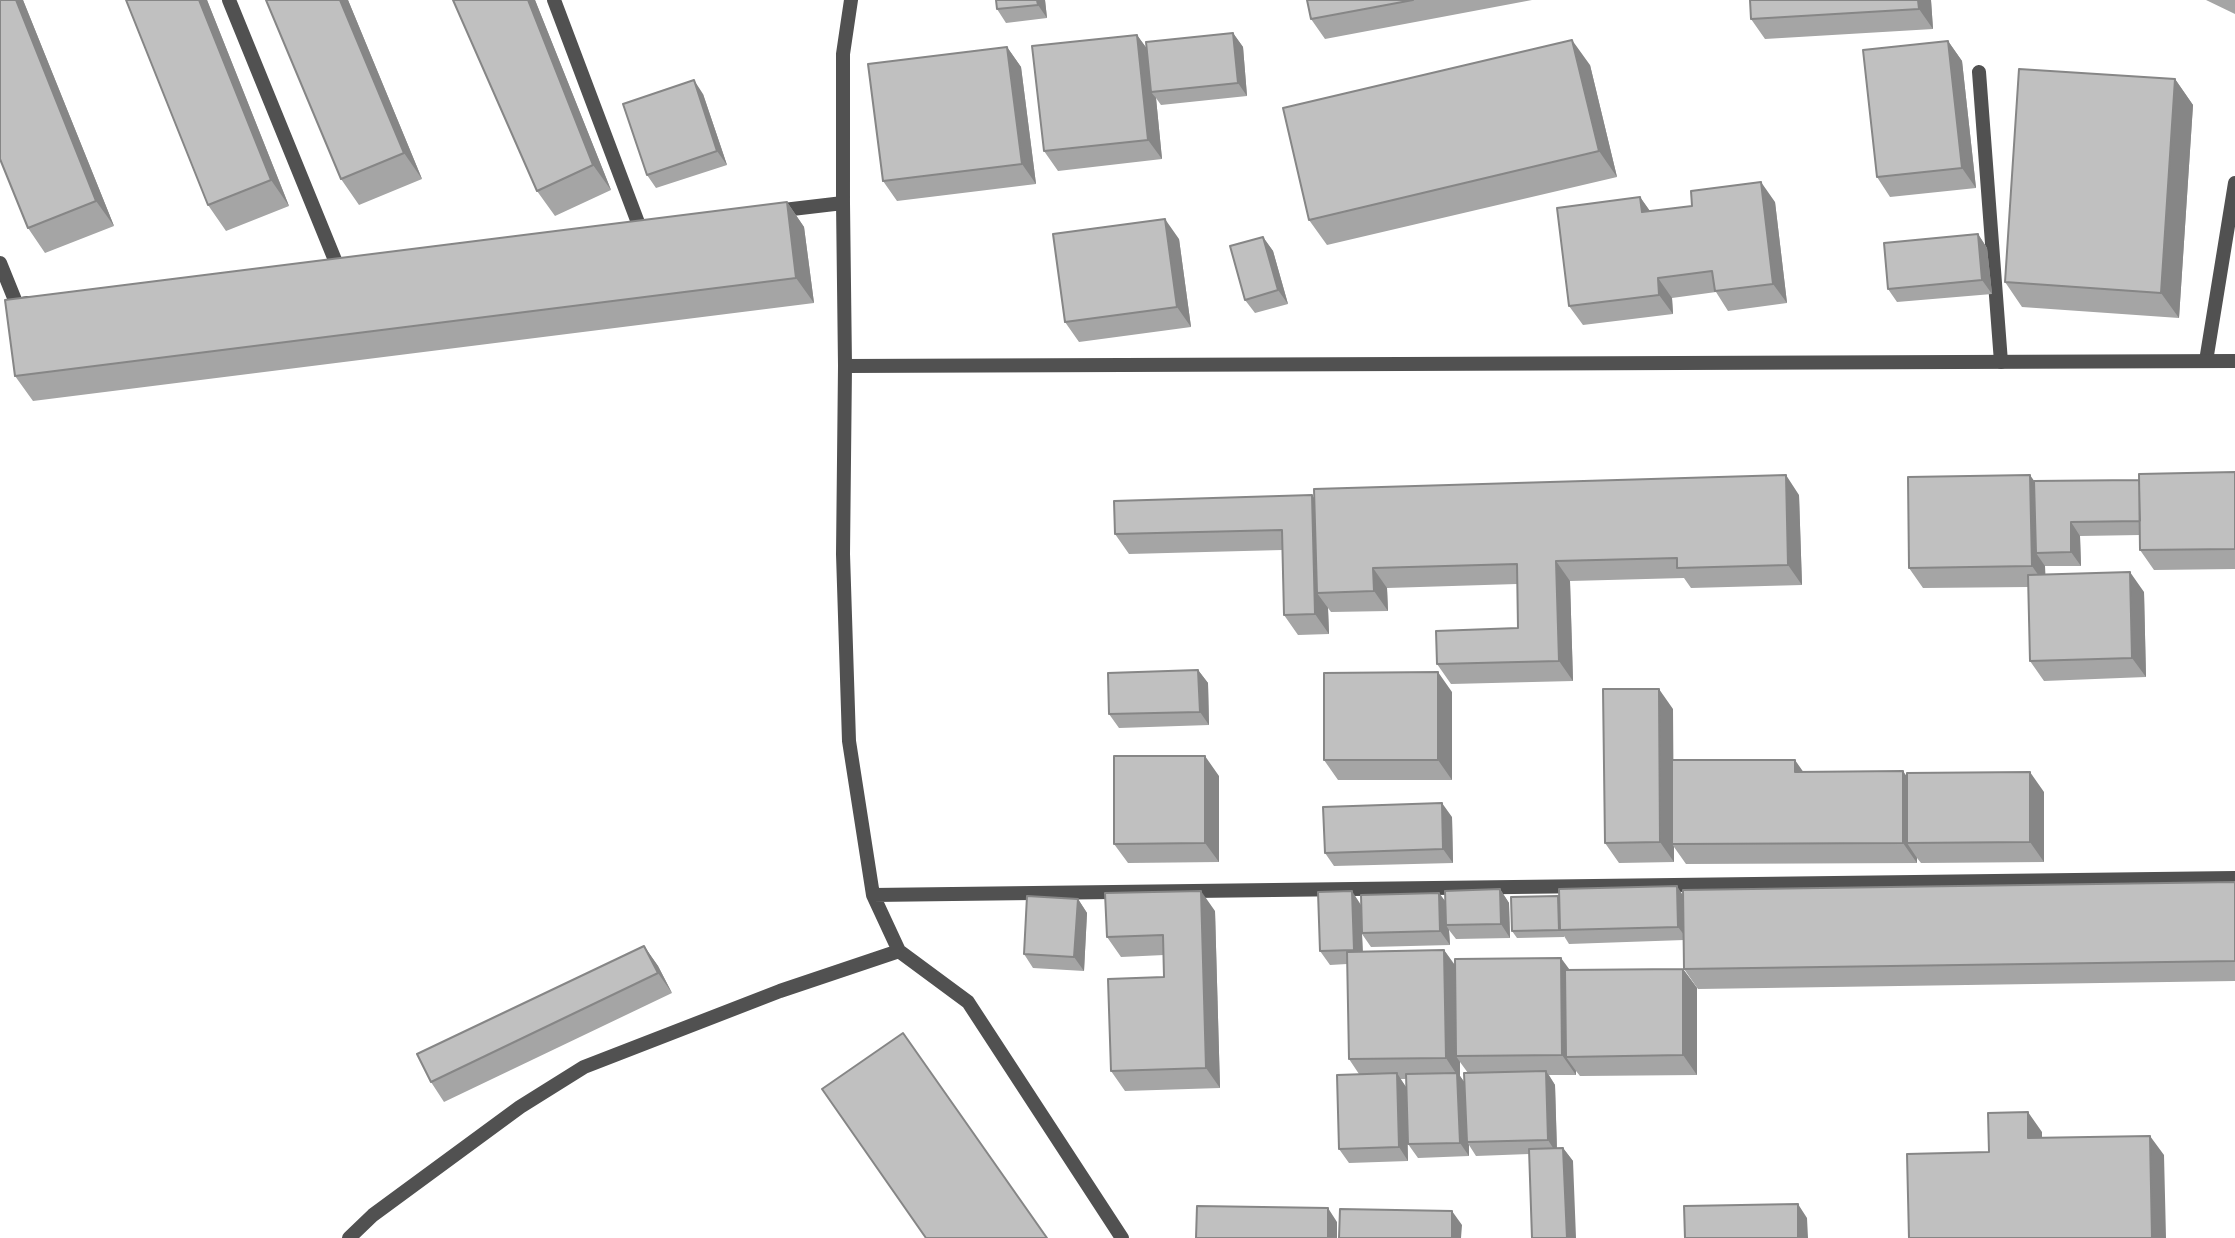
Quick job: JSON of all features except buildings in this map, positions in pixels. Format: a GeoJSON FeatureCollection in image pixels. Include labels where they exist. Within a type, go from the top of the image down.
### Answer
{"type":"FeatureCollection","features":[{"type":"Feature","properties":{"kind":"street"},"geometry":{"type":"LineString","coordinates":[[229,0],[337,265]]}},
{"type":"Feature","properties":{"kind":"street"},"geometry":{"type":"LineString","coordinates":[[554,0],[640,228]]}},
{"type":"Feature","properties":{"kind":"street"},"geometry":{"type":"LineString","coordinates":[[851,0],[844,54],[843,554],[849,741],[873,895],[899,951],[968,1002],[1122,1238]]}},
{"type":"Feature","properties":{"kind":"street"},"geometry":{"type":"LineString","coordinates":[[1979,72],[2001,362]]}},
{"type":"Feature","properties":{"kind":"street"},"geometry":{"type":"LineString","coordinates":[[2206,361],[2235,183]]}},
{"type":"Feature","properties":{"kind":"street"},"geometry":{"type":"LineString","coordinates":[[761,213],[843,203]]}},
{"type":"Feature","properties":{"kind":"street"},"geometry":{"type":"LineString","coordinates":[[0,263],[17,305],[45,301]]}},
{"type":"Feature","properties":{"kind":"street"},"geometry":{"type":"LineString","coordinates":[[845,366],[2235,361]]}},
{"type":"Feature","properties":{"kind":"street"},"geometry":{"type":"LineString","coordinates":[[873,895],[2235,878]]}},
{"type":"Feature","properties":{"kind":"street"},"geometry":{"type":"LineString","coordinates":[[349,1238],[373,1215],[520,1107],[584,1067],[780,991],[899,951]]}}]}
